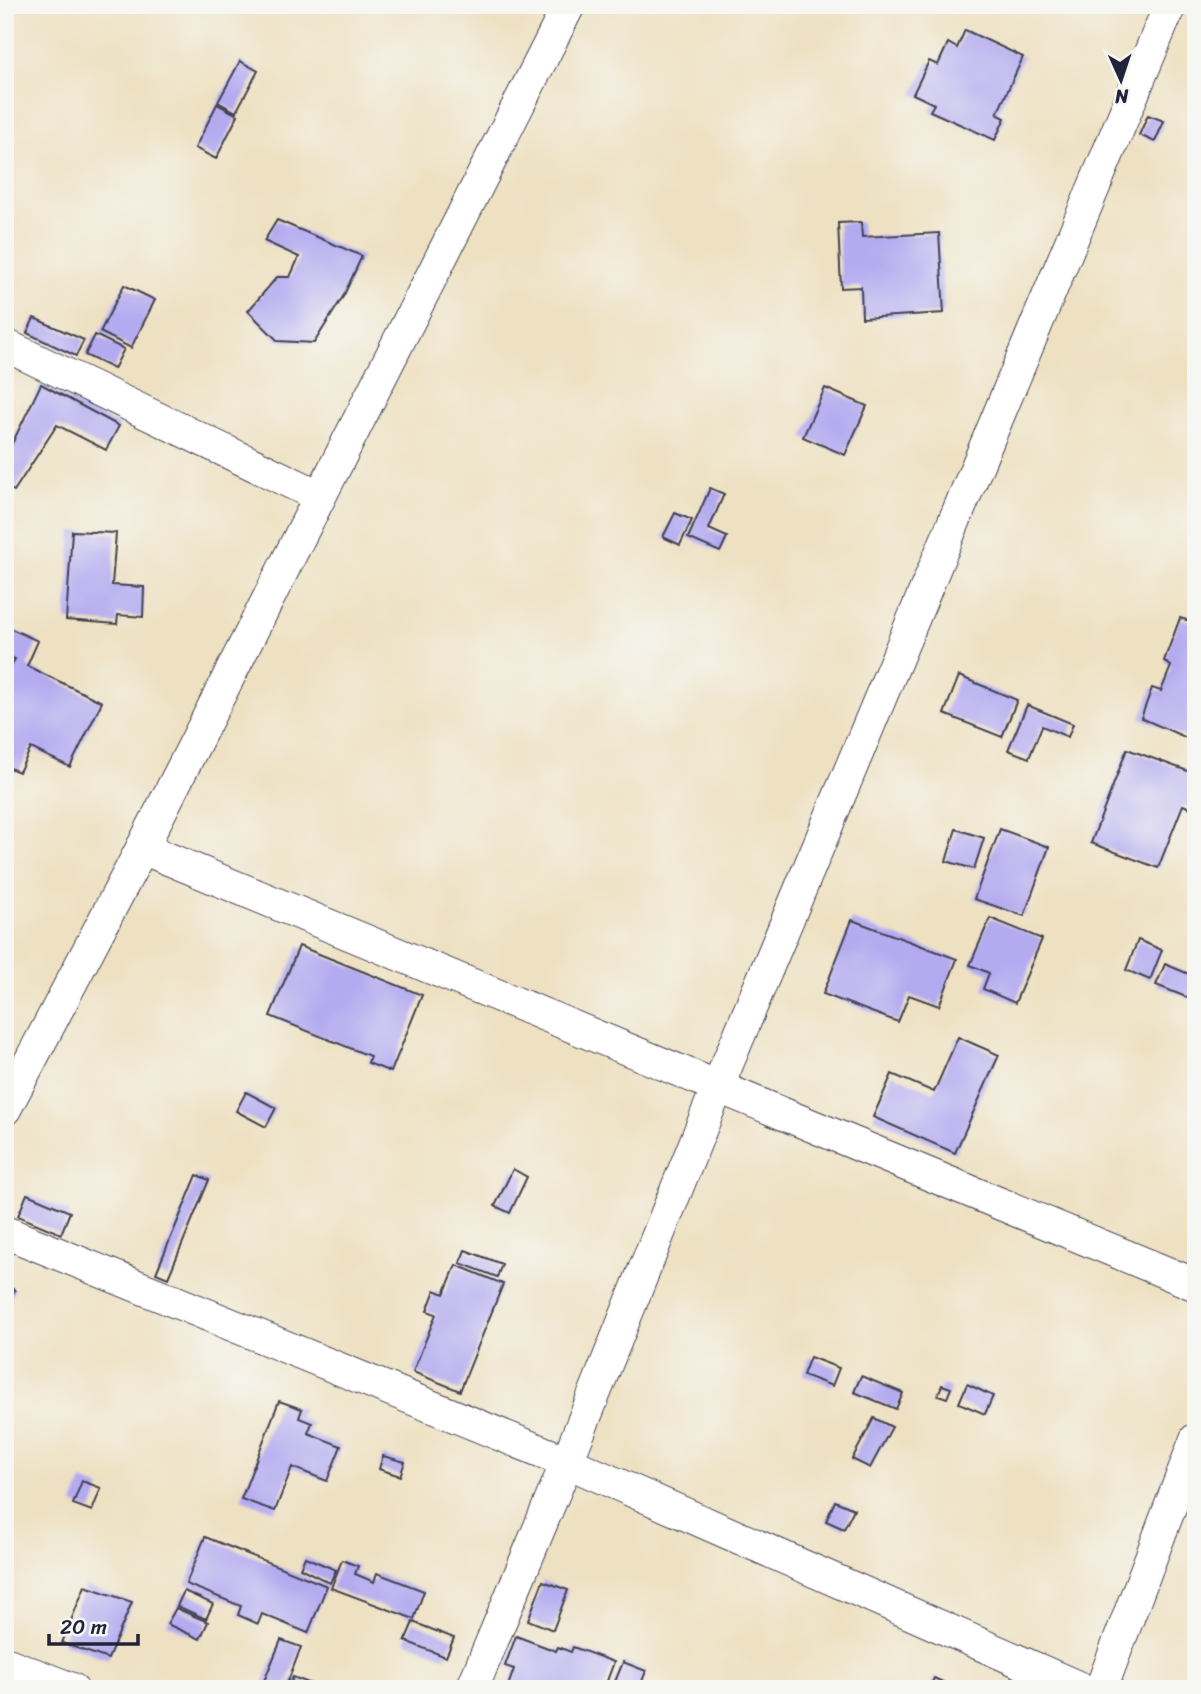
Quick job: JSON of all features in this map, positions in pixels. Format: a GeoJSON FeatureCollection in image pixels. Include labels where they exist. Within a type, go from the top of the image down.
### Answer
{"type":"FeatureCollection","features":[{"type":"Feature","properties":{"kind":"street"},"geometry":{"type":"LineString","coordinates":[[5,1108],[142,848],[569,5]]}},
{"type":"Feature","properties":{"kind":"street"},"geometry":{"type":"LineString","coordinates":[[472,1689],[567,1462],[718,1086],[1170,5]]}},
{"type":"Feature","properties":{"kind":"street"},"geometry":{"type":"LineString","coordinates":[[5,345],[319,496]]}},
{"type":"Feature","properties":{"kind":"street"},"geometry":{"type":"LineString","coordinates":[[142,848],[1196,1285]]}},
{"type":"Feature","properties":{"kind":"street"},"geometry":{"type":"LineString","coordinates":[[5,1232],[567,1462],[1082,1689]]}},
{"type":"Feature","properties":{"kind":"street"},"geometry":{"type":"LineString","coordinates":[[1101,1689],[1196,1439]]}},
{"type":"Feature","properties":{"kind":"street"},"geometry":{"type":"LineString","coordinates":[[5,1662],[72,1689]]}},
{"type":"Feature","properties":{"kind":"building"},"geometry":{"type":"Polygon","coordinates":[[[965,30],[1023,57],[997,114],[1005,118],[995,140],[930,111],[934,104],[913,94],[929,61],[938,65],[948,43],[957,48],[965,30]]]}},
{"type":"Feature","properties":{"kind":"building"},"geometry":{"type":"Polygon","coordinates":[[[240,61],[258,71],[236,112],[218,102],[240,61]]]}},
{"type":"Feature","properties":{"kind":"building"},"geometry":{"type":"Polygon","coordinates":[[[217,104],[238,115],[216,159],[195,148],[217,104]]]}},
{"type":"Feature","properties":{"kind":"building"},"geometry":{"type":"Polygon","coordinates":[[[1148,115],[1164,121],[1155,142],[1139,135],[1148,115]]]}},
{"type":"Feature","properties":{"kind":"building"},"geometry":{"type":"Polygon","coordinates":[[[277,220],[362,256],[344,295],[314,343],[278,341],[248,311],[277,277],[290,277],[299,257],[264,241],[277,220]]]}},
{"type":"Feature","properties":{"kind":"building"},"geometry":{"type":"Polygon","coordinates":[[[861,222],[862,237],[939,233],[944,313],[862,318],[861,287],[841,288],[838,223],[861,222]]]}},
{"type":"Feature","properties":{"kind":"building"},"geometry":{"type":"Polygon","coordinates":[[[124,285],[155,300],[131,348],[100,332],[124,285]]]}},
{"type":"Feature","properties":{"kind":"building"},"geometry":{"type":"Polygon","coordinates":[[[34,318],[84,340],[76,356],[27,333],[34,318]]]}},
{"type":"Feature","properties":{"kind":"building"},"geometry":{"type":"Polygon","coordinates":[[[95,335],[124,349],[114,369],[85,355],[95,335]]]}},
{"type":"Feature","properties":{"kind":"building"},"geometry":{"type":"Polygon","coordinates":[[[41,384],[119,426],[106,450],[57,425],[14,491],[5,486],[5,458],[41,384]]]}},
{"type":"Feature","properties":{"kind":"building"},"geometry":{"type":"Polygon","coordinates":[[[825,388],[867,406],[845,455],[803,437],[825,388]]]}},
{"type":"Feature","properties":{"kind":"building"},"geometry":{"type":"Polygon","coordinates":[[[710,488],[724,494],[709,529],[727,537],[720,552],[688,538],[710,488]]]}},
{"type":"Feature","properties":{"kind":"building"},"geometry":{"type":"Polygon","coordinates":[[[675,513],[692,520],[680,545],[663,537],[675,513]]]}},
{"type":"Feature","properties":{"kind":"building"},"geometry":{"type":"Polygon","coordinates":[[[72,531],[116,533],[112,585],[144,587],[143,617],[118,615],[117,624],[66,620],[72,531]]]}},
{"type":"Feature","properties":{"kind":"building"},"geometry":{"type":"Polygon","coordinates":[[[1180,618],[1196,623],[1196,742],[1141,718],[1152,688],[1161,691],[1171,666],[1164,661],[1180,618]]]}},
{"type":"Feature","properties":{"kind":"building"},"geometry":{"type":"Polygon","coordinates":[[[5,626],[38,641],[27,666],[102,702],[70,767],[31,748],[19,772],[5,766],[5,678],[15,659],[5,655],[5,626]]]}},
{"type":"Feature","properties":{"kind":"building"},"geometry":{"type":"Polygon","coordinates":[[[959,676],[1017,700],[1002,737],[944,714],[959,676]]]}},
{"type":"Feature","properties":{"kind":"building"},"geometry":{"type":"Polygon","coordinates":[[[1027,705],[1073,724],[1068,737],[1042,726],[1029,758],[1008,750],[1027,705]]]}},
{"type":"Feature","properties":{"kind":"building"},"geometry":{"type":"Polygon","coordinates":[[[1127,749],[1196,774],[1196,810],[1183,805],[1158,868],[1091,843],[1127,749]]]}},
{"type":"Feature","properties":{"kind":"building"},"geometry":{"type":"Polygon","coordinates":[[[956,829],[984,838],[974,869],[946,861],[956,829]]]}},
{"type":"Feature","properties":{"kind":"building"},"geometry":{"type":"Polygon","coordinates":[[[1000,829],[1049,847],[1024,916],[974,899],[1000,829]]]}},
{"type":"Feature","properties":{"kind":"building"},"geometry":{"type":"Polygon","coordinates":[[[990,918],[1042,939],[1015,1003],[983,989],[989,973],[970,965],[990,918]]]}},
{"type":"Feature","properties":{"kind":"building"},"geometry":{"type":"Polygon","coordinates":[[[852,920],[957,959],[939,1006],[909,995],[898,1022],[823,994],[852,920]]]}},
{"type":"Feature","properties":{"kind":"building"},"geometry":{"type":"Polygon","coordinates":[[[1138,940],[1162,950],[1150,980],[1126,970],[1138,940]]]}},
{"type":"Feature","properties":{"kind":"building"},"geometry":{"type":"Polygon","coordinates":[[[299,946],[422,995],[391,1072],[368,1063],[370,1056],[270,1016],[299,946]]]}},
{"type":"Feature","properties":{"kind":"building"},"geometry":{"type":"Polygon","coordinates":[[[1165,964],[1196,977],[1196,1001],[1156,985],[1165,964]]]}},
{"type":"Feature","properties":{"kind":"building"},"geometry":{"type":"Polygon","coordinates":[[[958,1037],[999,1055],[955,1153],[873,1117],[892,1074],[934,1092],[958,1037]]]}},
{"type":"Feature","properties":{"kind":"building"},"geometry":{"type":"Polygon","coordinates":[[[246,1092],[276,1108],[266,1127],[236,1111],[246,1092]]]}},
{"type":"Feature","properties":{"kind":"building"},"geometry":{"type":"Polygon","coordinates":[[[513,1169],[527,1177],[510,1213],[495,1206],[513,1169]]]}},
{"type":"Feature","properties":{"kind":"building"},"geometry":{"type":"Polygon","coordinates":[[[197,1175],[209,1180],[168,1278],[156,1273],[197,1175]]]}},
{"type":"Feature","properties":{"kind":"building"},"geometry":{"type":"Polygon","coordinates":[[[27,1194],[70,1212],[61,1234],[18,1216],[27,1194]]]}},
{"type":"Feature","properties":{"kind":"building"},"geometry":{"type":"Polygon","coordinates":[[[465,1250],[502,1264],[497,1277],[460,1263],[465,1250]]]}},
{"type":"Feature","properties":{"kind":"building"},"geometry":{"type":"Polygon","coordinates":[[[456,1265],[503,1284],[460,1391],[413,1372],[436,1314],[427,1311],[435,1290],[444,1294],[456,1265]]]}},
{"type":"Feature","properties":{"kind":"building"},"geometry":{"type":"Polygon","coordinates":[[[5,1285],[15,1290],[5,1310],[5,1285]]]}},
{"type":"Feature","properties":{"kind":"building"},"geometry":{"type":"Polygon","coordinates":[[[810,1357],[839,1368],[832,1386],[803,1375],[810,1357]]]}},
{"type":"Feature","properties":{"kind":"building"},"geometry":{"type":"Polygon","coordinates":[[[861,1376],[903,1393],[896,1409],[854,1392],[861,1376]]]}},
{"type":"Feature","properties":{"kind":"building"},"geometry":{"type":"Polygon","coordinates":[[[967,1384],[993,1396],[985,1414],[959,1403],[967,1384]]]}},
{"type":"Feature","properties":{"kind":"building"},"geometry":{"type":"Polygon","coordinates":[[[942,1385],[951,1388],[947,1398],[938,1395],[942,1385]]]}},
{"type":"Feature","properties":{"kind":"building"},"geometry":{"type":"Polygon","coordinates":[[[279,1401],[302,1409],[299,1418],[312,1423],[308,1433],[341,1446],[327,1481],[292,1467],[275,1511],[241,1499],[279,1401]]]}},
{"type":"Feature","properties":{"kind":"building"},"geometry":{"type":"Polygon","coordinates":[[[874,1418],[892,1427],[870,1468],[852,1459],[874,1418]]]}},
{"type":"Feature","properties":{"kind":"building"},"geometry":{"type":"Polygon","coordinates":[[[383,1456],[405,1462],[400,1476],[379,1469],[383,1456]]]}},
{"type":"Feature","properties":{"kind":"building"},"geometry":{"type":"Polygon","coordinates":[[[82,1481],[101,1488],[92,1511],[73,1504],[82,1481]]]}},
{"type":"Feature","properties":{"kind":"building"},"geometry":{"type":"Polygon","coordinates":[[[835,1501],[854,1509],[844,1529],[826,1521],[835,1501]]]}},
{"type":"Feature","properties":{"kind":"building"},"geometry":{"type":"Polygon","coordinates":[[[205,1537],[327,1586],[308,1633],[262,1614],[258,1624],[238,1615],[241,1606],[186,1584],[205,1537]]]}},
{"type":"Feature","properties":{"kind":"building"},"geometry":{"type":"Polygon","coordinates":[[[305,1557],[336,1570],[330,1583],[300,1568],[305,1557]]]}},
{"type":"Feature","properties":{"kind":"building"},"geometry":{"type":"Polygon","coordinates":[[[342,1560],[358,1566],[355,1574],[374,1582],[377,1573],[424,1591],[414,1619],[331,1588],[342,1560]]]}},
{"type":"Feature","properties":{"kind":"building"},"geometry":{"type":"Polygon","coordinates":[[[543,1581],[568,1590],[553,1630],[528,1620],[543,1581]]]}},
{"type":"Feature","properties":{"kind":"building"},"geometry":{"type":"Polygon","coordinates":[[[85,1586],[132,1602],[108,1659],[62,1643],[85,1586]]]}},
{"type":"Feature","properties":{"kind":"building"},"geometry":{"type":"Polygon","coordinates":[[[184,1591],[213,1604],[206,1619],[177,1606],[184,1591]]]}},
{"type":"Feature","properties":{"kind":"building"},"geometry":{"type":"Polygon","coordinates":[[[176,1608],[208,1622],[200,1639],[167,1624],[176,1608]]]}},
{"type":"Feature","properties":{"kind":"building"},"geometry":{"type":"Polygon","coordinates":[[[413,1622],[454,1638],[446,1657],[405,1641],[413,1622]]]}},
{"type":"Feature","properties":{"kind":"building"},"geometry":{"type":"Polygon","coordinates":[[[516,1636],[556,1651],[558,1647],[571,1652],[573,1647],[614,1662],[604,1689],[507,1689],[514,1669],[505,1666],[516,1636]]]}},
{"type":"Feature","properties":{"kind":"building"},"geometry":{"type":"Polygon","coordinates":[[[281,1640],[301,1647],[285,1689],[270,1689],[262,1686],[281,1640]]]}},
{"type":"Feature","properties":{"kind":"building"},"geometry":{"type":"Polygon","coordinates":[[[623,1662],[646,1671],[639,1689],[612,1689],[623,1662]]]}},
{"type":"Feature","properties":{"kind":"building"},"geometry":{"type":"Polygon","coordinates":[[[293,1677],[324,1689],[288,1689],[293,1677]]]}},
{"type":"Feature","properties":{"kind":"building"},"geometry":{"type":"Polygon","coordinates":[[[934,1678],[958,1689],[929,1689],[934,1678]]]}}]}
